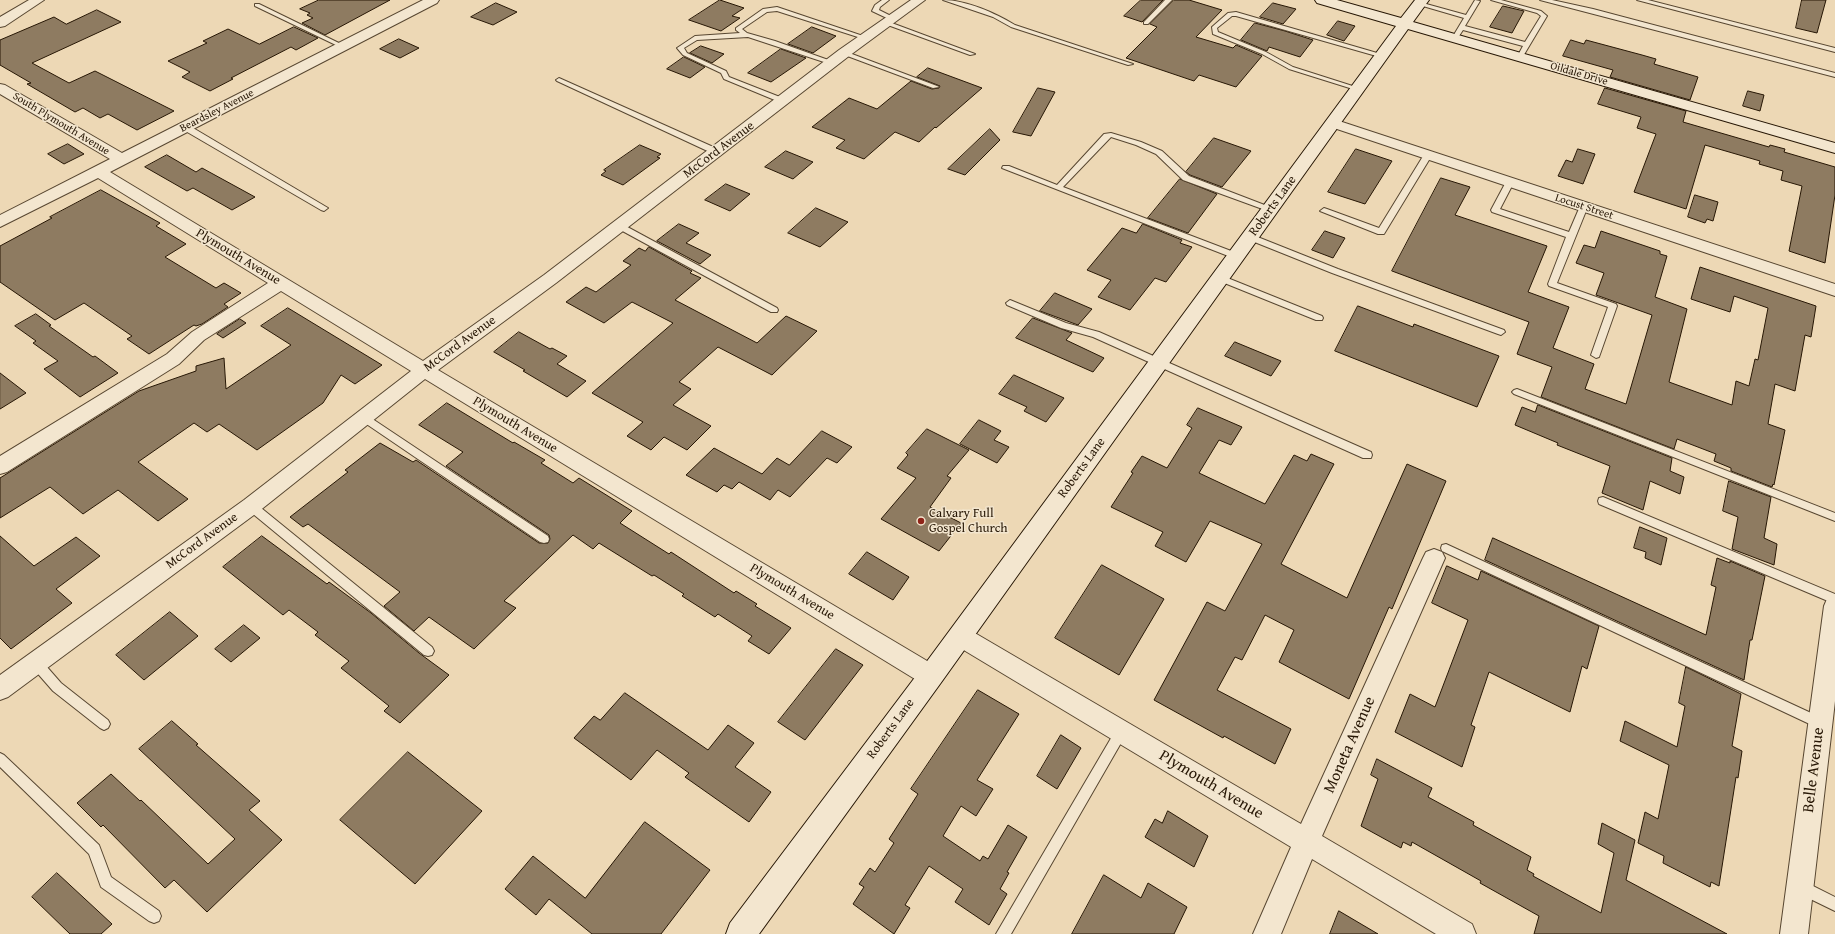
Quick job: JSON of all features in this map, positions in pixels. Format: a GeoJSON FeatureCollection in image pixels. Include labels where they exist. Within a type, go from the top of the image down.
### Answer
{"type":"FeatureCollection","features":[{"type":"Feature","properties":{"kind":"main road","name":"Oildale Drive"},"geometry":{"type":"LineString","coordinates":[[1322,0],[1405,24],[1458,32],[1524,51],[1835,148]]}},
{"type":"Feature","properties":{"kind":"main road","name":"Roberts Lane"},"geometry":{"type":"LineString","coordinates":[[741,934],[931,676],[1420,2]]}},
{"type":"Feature","properties":{"kind":"street"},"geometry":{"type":"LineString","coordinates":[[0,23],[38,0]]}},
{"type":"Feature","properties":{"kind":"street","name":"Beardsley Avenue"},"geometry":{"type":"LineString","coordinates":[[0,222],[434,0]]}},
{"type":"Feature","properties":{"kind":"street","name":"McCord Avenue"},"geometry":{"type":"LineString","coordinates":[[0,689],[251,506],[365,418],[424,370],[620,226],[838,58],[890,21],[916,0]]}},
{"type":"Feature","properties":{"kind":"street","name":"South Plymouth Avenue"},"geometry":{"type":"LineString","coordinates":[[0,88],[122,160]]}},
{"type":"Feature","properties":{"kind":"street","name":"Locust Street"},"geometry":{"type":"LineString","coordinates":[[1333,123],[1835,290]]}},
{"type":"Feature","properties":{"kind":"street","name":"Plymouth Avenue"},"geometry":{"type":"LineString","coordinates":[[99,172],[931,676]]}},
{"type":"Feature","properties":{"kind":"street"},"geometry":{"type":"LineString","coordinates":[[0,466],[173,359],[198,336],[282,283]]}},
{"type":"Feature","properties":{"kind":"street","name":"Moneta Avenue"},"geometry":{"type":"LineString","coordinates":[[1267,934],[1306,842],[1440,553]]}},
{"type":"Feature","properties":{"kind":"street","name":"Belle Avenue"},"geometry":{"type":"LineString","coordinates":[[1794,934],[1835,606]]}},
{"type":"Feature","properties":{"kind":"street","name":"Plymouth Avenue"},"geometry":{"type":"LineString","coordinates":[[960,636],[1462,934]]}},
{"type":"Feature","properties":{"kind":"lane"},"geometry":{"type":"LineString","coordinates":[[886,0],[877,6],[875,11],[890,21],[972,54]]}},
{"type":"Feature","properties":{"kind":"lane"},"geometry":{"type":"LineString","coordinates":[[946,0],[995,16],[1013,26],[1130,64]]}},
{"type":"Feature","properties":{"kind":"lane"},"geometry":{"type":"LineString","coordinates":[[1146,23],[1169,0]]}},
{"type":"Feature","properties":{"kind":"lane"},"geometry":{"type":"LineString","coordinates":[[1458,32],[1477,0]]}},
{"type":"Feature","properties":{"kind":"lane"},"geometry":{"type":"LineString","coordinates":[[1494,0],[1543,14],[1544,16],[1524,51]]}},
{"type":"Feature","properties":{"kind":"lane"},"geometry":{"type":"LineString","coordinates":[[1543,0],[1601,13],[1835,75]]}},
{"type":"Feature","properties":{"kind":"lane"},"geometry":{"type":"LineString","coordinates":[[1640,0],[1835,50]]}},
{"type":"Feature","properties":{"kind":"lane"},"geometry":{"type":"LineString","coordinates":[[1420,2],[1467,17]]}},
{"type":"Feature","properties":{"kind":"lane"},"geometry":{"type":"LineString","coordinates":[[257,5],[342,46]]}},
{"type":"Feature","properties":{"kind":"lane"},"geometry":{"type":"LineString","coordinates":[[866,38],[777,9],[765,10],[738,29],[748,35],[838,58],[935,87]]}},
{"type":"Feature","properties":{"kind":"lane"},"geometry":{"type":"LineString","coordinates":[[1358,89],[1291,68],[1264,53],[1215,33],[1214,28],[1230,14],[1236,14],[1382,56]]}},
{"type":"Feature","properties":{"kind":"lane"},"geometry":{"type":"LineString","coordinates":[[748,35],[695,38],[680,48],[685,54],[724,72],[726,78],[782,101]]}},
{"type":"Feature","properties":{"kind":"lane"},"geometry":{"type":"LineString","coordinates":[[559,80],[716,152]]}},
{"type":"Feature","properties":{"kind":"lane"},"geometry":{"type":"LineString","coordinates":[[185,127],[324,208]]}},
{"type":"Feature","properties":{"kind":"lane"},"geometry":{"type":"LineString","coordinates":[[1058,188],[1107,136],[1111,135],[1156,151],[1163,156],[1175,170],[1186,178],[1271,209]]}},
{"type":"Feature","properties":{"kind":"lane"},"geometry":{"type":"LineString","coordinates":[[1324,211],[1381,232],[1428,155]]}},
{"type":"Feature","properties":{"kind":"lane"},"geometry":{"type":"LineString","coordinates":[[1006,168],[1236,256]]}},
{"type":"Feature","properties":{"kind":"lane"},"geometry":{"type":"LineString","coordinates":[[1510,182],[1495,210],[1571,236]]}},
{"type":"Feature","properties":{"kind":"lane"},"geometry":{"type":"LineString","coordinates":[[1584,206],[1552,284],[1613,306],[1596,355]]}},
{"type":"Feature","properties":{"kind":"lane"},"geometry":{"type":"LineString","coordinates":[[620,226],[774,310]]}},
{"type":"Feature","properties":{"kind":"lane"},"geometry":{"type":"LineString","coordinates":[[1250,237],[1335,271],[1501,332]]}},
{"type":"Feature","properties":{"kind":"lane"},"geometry":{"type":"LineString","coordinates":[[1220,278],[1319,318]]}},
{"type":"Feature","properties":{"kind":"lane"},"geometry":{"type":"LineString","coordinates":[[1010,302],[1064,326],[1096,334],[1367,456]]}},
{"type":"Feature","properties":{"kind":"lane"},"geometry":{"type":"LineString","coordinates":[[1517,392],[1835,517]]}},
{"type":"Feature","properties":{"kind":"lane"},"geometry":{"type":"LineString","coordinates":[[365,418],[544,539]]}},
{"type":"Feature","properties":{"kind":"lane"},"geometry":{"type":"LineString","coordinates":[[1603,501],[1835,599]]}},
{"type":"Feature","properties":{"kind":"lane"},"geometry":{"type":"LineString","coordinates":[[251,506],[428,651]]}},
{"type":"Feature","properties":{"kind":"lane"},"geometry":{"type":"LineString","coordinates":[[1440,553],[1820,723]]}},
{"type":"Feature","properties":{"kind":"lane"},"geometry":{"type":"LineString","coordinates":[[36,663],[57,687],[104,724]]}},
{"type":"Feature","properties":{"kind":"lane"},"geometry":{"type":"LineString","coordinates":[[1003,934],[1121,732]]}},
{"type":"Feature","properties":{"kind":"lane"},"geometry":{"type":"LineString","coordinates":[[0,759],[94,850],[106,882],[154,916]]}},
{"type":"Feature","properties":{"kind":"lane"},"geometry":{"type":"LineString","coordinates":[[1800,886],[1835,904]]}},
{"type":"Feature","properties":{"kind":"building"},"geometry":{"type":"Polygon","coordinates":[[[319,0],[390,0],[325,35],[302,23],[313,18],[307,15],[310,13],[300,9],[319,0]]]}},
{"type":"Feature","properties":{"kind":"building"},"geometry":{"type":"Polygon","coordinates":[[[720,0],[744,8],[732,16],[740,18],[721,31],[689,20],[720,0]]]}},
{"type":"Feature","properties":{"kind":"building"},"geometry":{"type":"Polygon","coordinates":[[[1141,0],[1163,0],[1142,22],[1124,16],[1141,0]]]}},
{"type":"Feature","properties":{"kind":"building"},"geometry":{"type":"Polygon","coordinates":[[[1174,0],[1189,0],[1222,10],[1196,37],[1233,48],[1236,45],[1262,56],[1236,87],[1199,75],[1194,81],[1126,58],[1157,27],[1150,24],[1174,0]]]}},
{"type":"Feature","properties":{"kind":"building"},"geometry":{"type":"Polygon","coordinates":[[[1802,0],[1826,0],[1817,33],[1796,28],[1802,0]]]}},
{"type":"Feature","properties":{"kind":"building"},"geometry":{"type":"Polygon","coordinates":[[[496,3],[517,12],[493,25],[471,17],[496,3]]]}},
{"type":"Feature","properties":{"kind":"building"},"geometry":{"type":"Polygon","coordinates":[[[1273,3],[1296,9],[1283,24],[1260,17],[1273,3]]]}},
{"type":"Feature","properties":{"kind":"building"},"geometry":{"type":"Polygon","coordinates":[[[1503,6],[1524,11],[1512,33],[1490,27],[1503,6]]]}},
{"type":"Feature","properties":{"kind":"building"},"geometry":{"type":"Polygon","coordinates":[[[97,10],[121,22],[32,63],[69,83],[95,71],[174,111],[137,130],[108,114],[100,118],[83,108],[75,112],[27,84],[31,83],[0,65],[0,40],[54,17],[66,24],[97,10]]]}},
{"type":"Feature","properties":{"kind":"building"},"geometry":{"type":"Polygon","coordinates":[[[1338,21],[1355,26],[1344,41],[1327,35],[1338,21]]]}},
{"type":"Feature","properties":{"kind":"building"},"geometry":{"type":"Polygon","coordinates":[[[1255,23],[1313,40],[1300,57],[1269,47],[1267,51],[1241,40],[1255,23]]]}},
{"type":"Feature","properties":{"kind":"building"},"geometry":{"type":"Polygon","coordinates":[[[294,27],[318,38],[296,50],[291,47],[231,78],[233,79],[210,91],[182,77],[190,72],[168,61],[207,43],[203,41],[228,29],[259,44],[294,27]]]}},
{"type":"Feature","properties":{"kind":"building"},"geometry":{"type":"Polygon","coordinates":[[[812,27],[836,36],[813,53],[788,44],[812,27]]]}},
{"type":"Feature","properties":{"kind":"building"},"geometry":{"type":"Polygon","coordinates":[[[399,39],[419,48],[400,58],[380,49],[399,39]]]}},
{"type":"Feature","properties":{"kind":"building"},"geometry":{"type":"Polygon","coordinates":[[[1571,40],[1584,44],[1586,40],[1656,59],[1654,64],[1698,77],[1690,100],[1610,77],[1613,70],[1563,56],[1571,40]]]}},
{"type":"Feature","properties":{"kind":"building"},"geometry":{"type":"Polygon","coordinates":[[[701,46],[724,54],[712,63],[690,53],[701,46]]]}},
{"type":"Feature","properties":{"kind":"building"},"geometry":{"type":"Polygon","coordinates":[[[781,49],[806,58],[771,82],[748,73],[781,49]]]}},
{"type":"Feature","properties":{"kind":"building"},"geometry":{"type":"Polygon","coordinates":[[[684,57],[705,67],[690,78],[667,69],[684,57]]]}},
{"type":"Feature","properties":{"kind":"building"},"geometry":{"type":"Polygon","coordinates":[[[928,68],[982,88],[919,142],[895,132],[864,159],[836,148],[845,140],[812,127],[849,98],[877,109],[911,81],[932,89],[939,88],[940,86],[917,77],[928,68]]]}},
{"type":"Feature","properties":{"kind":"building"},"geometry":{"type":"Polygon","coordinates":[[[1038,88],[1055,92],[1031,136],[1013,132],[1038,88]]]}},
{"type":"Feature","properties":{"kind":"building"},"geometry":{"type":"Polygon","coordinates":[[[1605,88],[1686,111],[1683,122],[1769,147],[1770,145],[1785,149],[1784,152],[1835,167],[1835,195],[1825,263],[1789,251],[1802,186],[1781,180],[1783,171],[1759,164],[1760,161],[1705,145],[1686,209],[1634,192],[1656,134],[1637,128],[1641,117],[1598,104],[1605,88]]]}},
{"type":"Feature","properties":{"kind":"building"},"geometry":{"type":"Polygon","coordinates":[[[1748,91],[1764,95],[1760,111],[1743,106],[1748,91]]]}},
{"type":"Feature","properties":{"kind":"building"},"geometry":{"type":"Polygon","coordinates":[[[990,129],[1000,140],[965,175],[948,169],[990,129]]]}},
{"type":"Feature","properties":{"kind":"building"},"geometry":{"type":"Polygon","coordinates":[[[1214,138],[1251,151],[1222,187],[1190,175],[1186,172],[1214,138]]]}},
{"type":"Feature","properties":{"kind":"building"},"geometry":{"type":"Polygon","coordinates":[[[68,144],[84,154],[64,164],[48,154],[68,144]]]}},
{"type":"Feature","properties":{"kind":"building"},"geometry":{"type":"Polygon","coordinates":[[[640,145],[661,154],[657,157],[660,158],[623,185],[601,175],[606,171],[604,170],[640,145]]]}},
{"type":"Feature","properties":{"kind":"building"},"geometry":{"type":"Polygon","coordinates":[[[1356,149],[1392,161],[1365,204],[1328,192],[1356,149]]]}},
{"type":"Feature","properties":{"kind":"building"},"geometry":{"type":"Polygon","coordinates":[[[1578,149],[1595,154],[1583,184],[1558,176],[1566,160],[1572,162],[1578,149]]]}},
{"type":"Feature","properties":{"kind":"building"},"geometry":{"type":"Polygon","coordinates":[[[786,151],[813,162],[793,179],[765,167],[786,151]]]}},
{"type":"Feature","properties":{"kind":"building"},"geometry":{"type":"Polygon","coordinates":[[[167,155],[196,172],[202,168],[255,197],[232,210],[193,188],[187,191],[145,167],[167,155]]]}},
{"type":"Feature","properties":{"kind":"building"},"geometry":{"type":"Polygon","coordinates":[[[1441,178],[1470,187],[1455,215],[1547,246],[1528,292],[1569,307],[1553,348],[1594,364],[1585,389],[1626,404],[1652,315],[1596,295],[1604,273],[1576,263],[1584,245],[1595,248],[1601,231],[1660,251],[1660,254],[1667,256],[1655,297],[1687,309],[1669,382],[1732,405],[1736,381],[1749,386],[1755,359],[1758,360],[1768,308],[1734,296],[1730,312],[1691,299],[1700,267],[1816,306],[1811,337],[1805,335],[1795,391],[1775,384],[1768,424],[1785,430],[1774,485],[1773,484],[1772,487],[1731,471],[1731,468],[1714,461],[1716,454],[1677,439],[1674,449],[1541,397],[1552,367],[1517,354],[1529,322],[1392,271],[1441,178]]]}},
{"type":"Feature","properties":{"kind":"building"},"geometry":{"type":"Polygon","coordinates":[[[1180,179],[1217,194],[1188,233],[1148,218],[1180,179]]]}},
{"type":"Feature","properties":{"kind":"building"},"geometry":{"type":"Polygon","coordinates":[[[726,184],[750,194],[730,211],[705,200],[726,184]]]}},
{"type":"Feature","properties":{"kind":"building"},"geometry":{"type":"Polygon","coordinates":[[[101,190],[160,223],[156,226],[186,244],[165,257],[216,288],[224,283],[241,293],[224,304],[228,307],[202,324],[196,326],[194,325],[149,354],[127,339],[132,336],[84,303],[55,320],[0,282],[0,246],[101,190]]]}},
{"type":"Feature","properties":{"kind":"building"},"geometry":{"type":"Polygon","coordinates":[[[1695,195],[1718,202],[1713,221],[1707,219],[1705,223],[1688,217],[1695,195]]]}},
{"type":"Feature","properties":{"kind":"building"},"geometry":{"type":"Polygon","coordinates":[[[816,208],[848,222],[820,247],[788,233],[816,208]]]}},
{"type":"Feature","properties":{"kind":"building"},"geometry":{"type":"Polygon","coordinates":[[[679,224],[699,233],[686,243],[711,255],[700,264],[657,241],[679,224]]]}},
{"type":"Feature","properties":{"kind":"building"},"geometry":{"type":"Polygon","coordinates":[[[1143,224],[1182,240],[1180,243],[1192,247],[1166,282],[1155,278],[1130,310],[1098,297],[1111,280],[1087,270],[1122,228],[1136,233],[1143,224]]]}},
{"type":"Feature","properties":{"kind":"building"},"geometry":{"type":"Polygon","coordinates":[[[1325,231],[1345,238],[1333,258],[1312,250],[1325,231]]]}},
{"type":"Feature","properties":{"kind":"building"},"geometry":{"type":"Polygon","coordinates":[[[649,247],[692,271],[690,273],[701,278],[675,300],[757,343],[786,316],[817,331],[772,375],[718,347],[679,382],[691,389],[673,405],[711,426],[687,450],[664,437],[651,450],[627,436],[643,422],[592,393],[673,323],[632,302],[604,323],[566,302],[586,287],[596,292],[631,265],[623,261],[639,248],[645,251],[649,247]]]}},
{"type":"Feature","properties":{"kind":"building"},"geometry":{"type":"Polygon","coordinates":[[[1055,293],[1092,309],[1078,325],[1040,311],[1055,293]]]}},
{"type":"Feature","properties":{"kind":"building"},"geometry":{"type":"Polygon","coordinates":[[[1358,306],[1413,327],[1414,324],[1499,356],[1477,407],[1335,351],[1358,306]]]}},
{"type":"Feature","properties":{"kind":"building"},"geometry":{"type":"Polygon","coordinates":[[[288,308],[382,365],[355,384],[341,375],[323,403],[257,450],[219,424],[207,432],[194,423],[138,462],[188,499],[158,521],[118,490],[83,514],[50,487],[0,518],[0,478],[139,391],[196,371],[196,366],[224,358],[226,389],[291,345],[261,326],[288,308]]]}},
{"type":"Feature","properties":{"kind":"building"},"geometry":{"type":"Polygon","coordinates":[[[36,314],[51,325],[49,326],[118,373],[80,397],[44,369],[58,361],[33,343],[36,341],[15,326],[36,314]]]}},
{"type":"Feature","properties":{"kind":"building"},"geometry":{"type":"Polygon","coordinates":[[[1033,318],[1072,333],[1066,340],[1104,358],[1093,372],[1016,338],[1033,318]]]}},
{"type":"Feature","properties":{"kind":"building"},"geometry":{"type":"Polygon","coordinates":[[[240,319],[246,323],[223,338],[217,334],[240,319]]]}},
{"type":"Feature","properties":{"kind":"building"},"geometry":{"type":"Polygon","coordinates":[[[519,332],[550,349],[552,348],[567,356],[557,364],[586,381],[567,397],[494,352],[519,332]]]}},
{"type":"Feature","properties":{"kind":"building"},"geometry":{"type":"Polygon","coordinates":[[[1235,342],[1281,361],[1271,376],[1225,356],[1235,342]]]}},
{"type":"Feature","properties":{"kind":"building"},"geometry":{"type":"Polygon","coordinates":[[[0,373],[26,393],[0,409],[0,373]]]}},
{"type":"Feature","properties":{"kind":"building"},"geometry":{"type":"Polygon","coordinates":[[[1014,375],[1064,398],[1046,422],[1024,411],[1027,407],[999,394],[1014,375]]]}},
{"type":"Feature","properties":{"kind":"building"},"geometry":{"type":"Polygon","coordinates":[[[447,403],[513,443],[514,442],[545,460],[541,463],[573,483],[579,478],[632,511],[620,523],[669,554],[671,552],[734,593],[736,591],[757,604],[755,606],[791,628],[769,654],[748,641],[752,636],[718,614],[715,617],[682,596],[684,594],[654,575],[652,576],[599,543],[593,549],[573,535],[504,601],[516,608],[474,649],[429,617],[414,631],[384,606],[400,592],[308,524],[303,527],[290,517],[348,472],[345,470],[380,443],[413,462],[416,460],[539,543],[548,543],[550,539],[549,535],[446,466],[463,452],[419,425],[447,403]]]}},
{"type":"Feature","properties":{"kind":"building"},"geometry":{"type":"Polygon","coordinates":[[[1538,405],[1672,458],[1670,471],[1684,477],[1680,494],[1650,481],[1643,510],[1602,493],[1610,466],[1557,445],[1558,443],[1515,425],[1522,407],[1535,412],[1538,405]]]}},
{"type":"Feature","properties":{"kind":"building"},"geometry":{"type":"Polygon","coordinates":[[[1198,408],[1242,427],[1231,445],[1219,440],[1199,473],[1265,504],[1294,455],[1307,461],[1311,454],[1334,464],[1281,564],[1347,598],[1407,464],[1446,481],[1392,609],[1389,607],[1349,699],[1279,662],[1294,630],[1265,615],[1242,660],[1235,657],[1217,690],[1291,729],[1275,764],[1224,736],[1223,738],[1154,700],[1207,602],[1225,611],[1262,544],[1210,521],[1186,562],[1155,546],[1163,532],[1111,507],[1142,456],[1167,468],[1192,428],[1187,425],[1198,408]]]}},
{"type":"Feature","properties":{"kind":"building"},"geometry":{"type":"Polygon","coordinates":[[[979,420],[1001,431],[994,440],[1009,447],[997,463],[960,444],[979,420]]]}},
{"type":"Feature","properties":{"kind":"building"},"geometry":{"type":"Polygon","coordinates":[[[927,429],[969,450],[947,476],[951,478],[930,507],[961,523],[939,551],[881,519],[916,478],[897,468],[908,455],[906,453],[927,429]]]}},
{"type":"Feature","properties":{"kind":"building"},"geometry":{"type":"Polygon","coordinates":[[[822,431],[852,447],[837,463],[827,458],[790,497],[778,490],[770,500],[739,482],[732,489],[724,485],[717,492],[686,475],[714,448],[762,474],[777,458],[789,465],[822,431]]]}},
{"type":"Feature","properties":{"kind":"building"},"geometry":{"type":"Polygon","coordinates":[[[1729,481],[1771,497],[1764,538],[1777,544],[1774,565],[1732,549],[1738,517],[1723,511],[1729,481]]]}},
{"type":"Feature","properties":{"kind":"building"},"geometry":{"type":"Polygon","coordinates":[[[1640,527],[1667,538],[1661,565],[1645,558],[1646,552],[1634,548],[1640,527]]]}},
{"type":"Feature","properties":{"kind":"building"},"geometry":{"type":"Polygon","coordinates":[[[0,536],[34,566],[76,537],[100,556],[56,589],[72,603],[11,649],[0,638],[0,536]]]}},
{"type":"Feature","properties":{"kind":"building"},"geometry":{"type":"Polygon","coordinates":[[[262,536],[327,584],[329,582],[371,613],[419,653],[449,675],[400,723],[384,711],[389,706],[341,668],[349,661],[315,635],[318,632],[289,610],[283,615],[223,567],[262,536]]]}},
{"type":"Feature","properties":{"kind":"building"},"geometry":{"type":"Polygon","coordinates":[[[1493,538],[1706,635],[1716,587],[1711,585],[1717,558],[1730,563],[1730,561],[1765,576],[1752,640],[1750,640],[1744,680],[1485,560],[1493,538]]]}},
{"type":"Feature","properties":{"kind":"building"},"geometry":{"type":"Polygon","coordinates":[[[867,552],[909,577],[893,600],[849,574],[867,552]]]}},
{"type":"Feature","properties":{"kind":"building"},"geometry":{"type":"Polygon","coordinates":[[[1102,565],[1164,599],[1119,675],[1055,638],[1102,565]]]}},
{"type":"Feature","properties":{"kind":"building"},"geometry":{"type":"Polygon","coordinates":[[[1447,566],[1478,580],[1481,571],[1599,626],[1587,669],[1582,666],[1570,712],[1489,672],[1471,725],[1475,727],[1462,767],[1395,732],[1410,694],[1435,707],[1468,620],[1432,603],[1447,566]]]}},
{"type":"Feature","properties":{"kind":"building"},"geometry":{"type":"Polygon","coordinates":[[[170,612],[198,636],[144,680],[116,655],[170,612]]]}},
{"type":"Feature","properties":{"kind":"building"},"geometry":{"type":"Polygon","coordinates":[[[244,625],[260,638],[231,662],[215,649],[244,625]]]}},
{"type":"Feature","properties":{"kind":"building"},"geometry":{"type":"Polygon","coordinates":[[[836,649],[863,665],[805,740],[778,722],[836,649]]]}},
{"type":"Feature","properties":{"kind":"building"},"geometry":{"type":"Polygon","coordinates":[[[1686,667],[1741,694],[1732,746],[1742,751],[1738,778],[1736,777],[1719,886],[1711,882],[1710,887],[1663,863],[1664,856],[1638,843],[1645,812],[1658,819],[1669,765],[1620,741],[1625,721],[1677,747],[1685,706],[1679,703],[1686,667]]]}},
{"type":"Feature","properties":{"kind":"building"},"geometry":{"type":"Polygon","coordinates":[[[978,690],[1019,714],[977,780],[993,789],[976,816],[961,806],[943,836],[980,861],[983,856],[988,859],[1008,825],[1027,837],[1007,872],[1009,873],[1000,889],[1007,894],[989,925],[955,902],[963,889],[929,866],[905,905],[910,908],[894,934],[853,904],[864,887],[859,884],[870,868],[875,872],[894,843],[889,839],[918,794],[911,789],[978,690]]]}},
{"type":"Feature","properties":{"kind":"building"},"geometry":{"type":"Polygon","coordinates":[[[625,693],[708,750],[728,725],[754,743],[735,767],[771,792],[749,822],[685,777],[689,773],[657,750],[631,780],[574,738],[594,716],[600,720],[625,693]]]}},
{"type":"Feature","properties":{"kind":"building"},"geometry":{"type":"Polygon","coordinates":[[[172,721],[198,744],[196,745],[260,801],[249,810],[282,840],[207,912],[174,880],[165,888],[103,825],[101,827],[77,803],[111,774],[140,801],[141,800],[208,864],[235,839],[139,749],[172,721]]]}},
{"type":"Feature","properties":{"kind":"building"},"geometry":{"type":"Polygon","coordinates":[[[1061,735],[1081,748],[1057,789],[1037,776],[1061,735]]]}},
{"type":"Feature","properties":{"kind":"building"},"geometry":{"type":"Polygon","coordinates":[[[408,752],[482,811],[415,884],[340,820],[408,752]]]}},
{"type":"Feature","properties":{"kind":"building"},"geometry":{"type":"Polygon","coordinates":[[[1377,759],[1432,788],[1428,797],[1474,822],[1473,825],[1531,857],[1527,870],[1534,874],[1533,876],[1601,913],[1614,853],[1598,844],[1602,823],[1635,840],[1626,880],[1727,934],[1534,934],[1539,916],[1412,842],[1411,846],[1403,842],[1401,848],[1361,826],[1378,779],[1371,775],[1377,759]]]}},
{"type":"Feature","properties":{"kind":"building"},"geometry":{"type":"Polygon","coordinates":[[[1168,811],[1208,836],[1194,867],[1145,837],[1155,819],[1162,823],[1168,811]]]}},
{"type":"Feature","properties":{"kind":"building"},"geometry":{"type":"Polygon","coordinates":[[[645,822],[710,870],[661,934],[592,934],[549,899],[536,915],[505,889],[533,856],[585,898],[645,822]]]}},
{"type":"Feature","properties":{"kind":"building"},"geometry":{"type":"Polygon","coordinates":[[[57,873],[112,924],[101,934],[70,934],[32,897],[57,873]]]}},
{"type":"Feature","properties":{"kind":"building"},"geometry":{"type":"Polygon","coordinates":[[[1104,875],[1141,898],[1148,883],[1187,907],[1174,934],[1072,934],[1104,875]]]}},
{"type":"Feature","properties":{"kind":"building"},"geometry":{"type":"Polygon","coordinates":[[[1339,911],[1378,934],[1330,934],[1339,911]]]}},
{"type":"Feature","properties":{"kind":"place","name":"Calvary Full Gospel Church"},"geometry":{"type":"Point","coordinates":[921,521]}}]}
